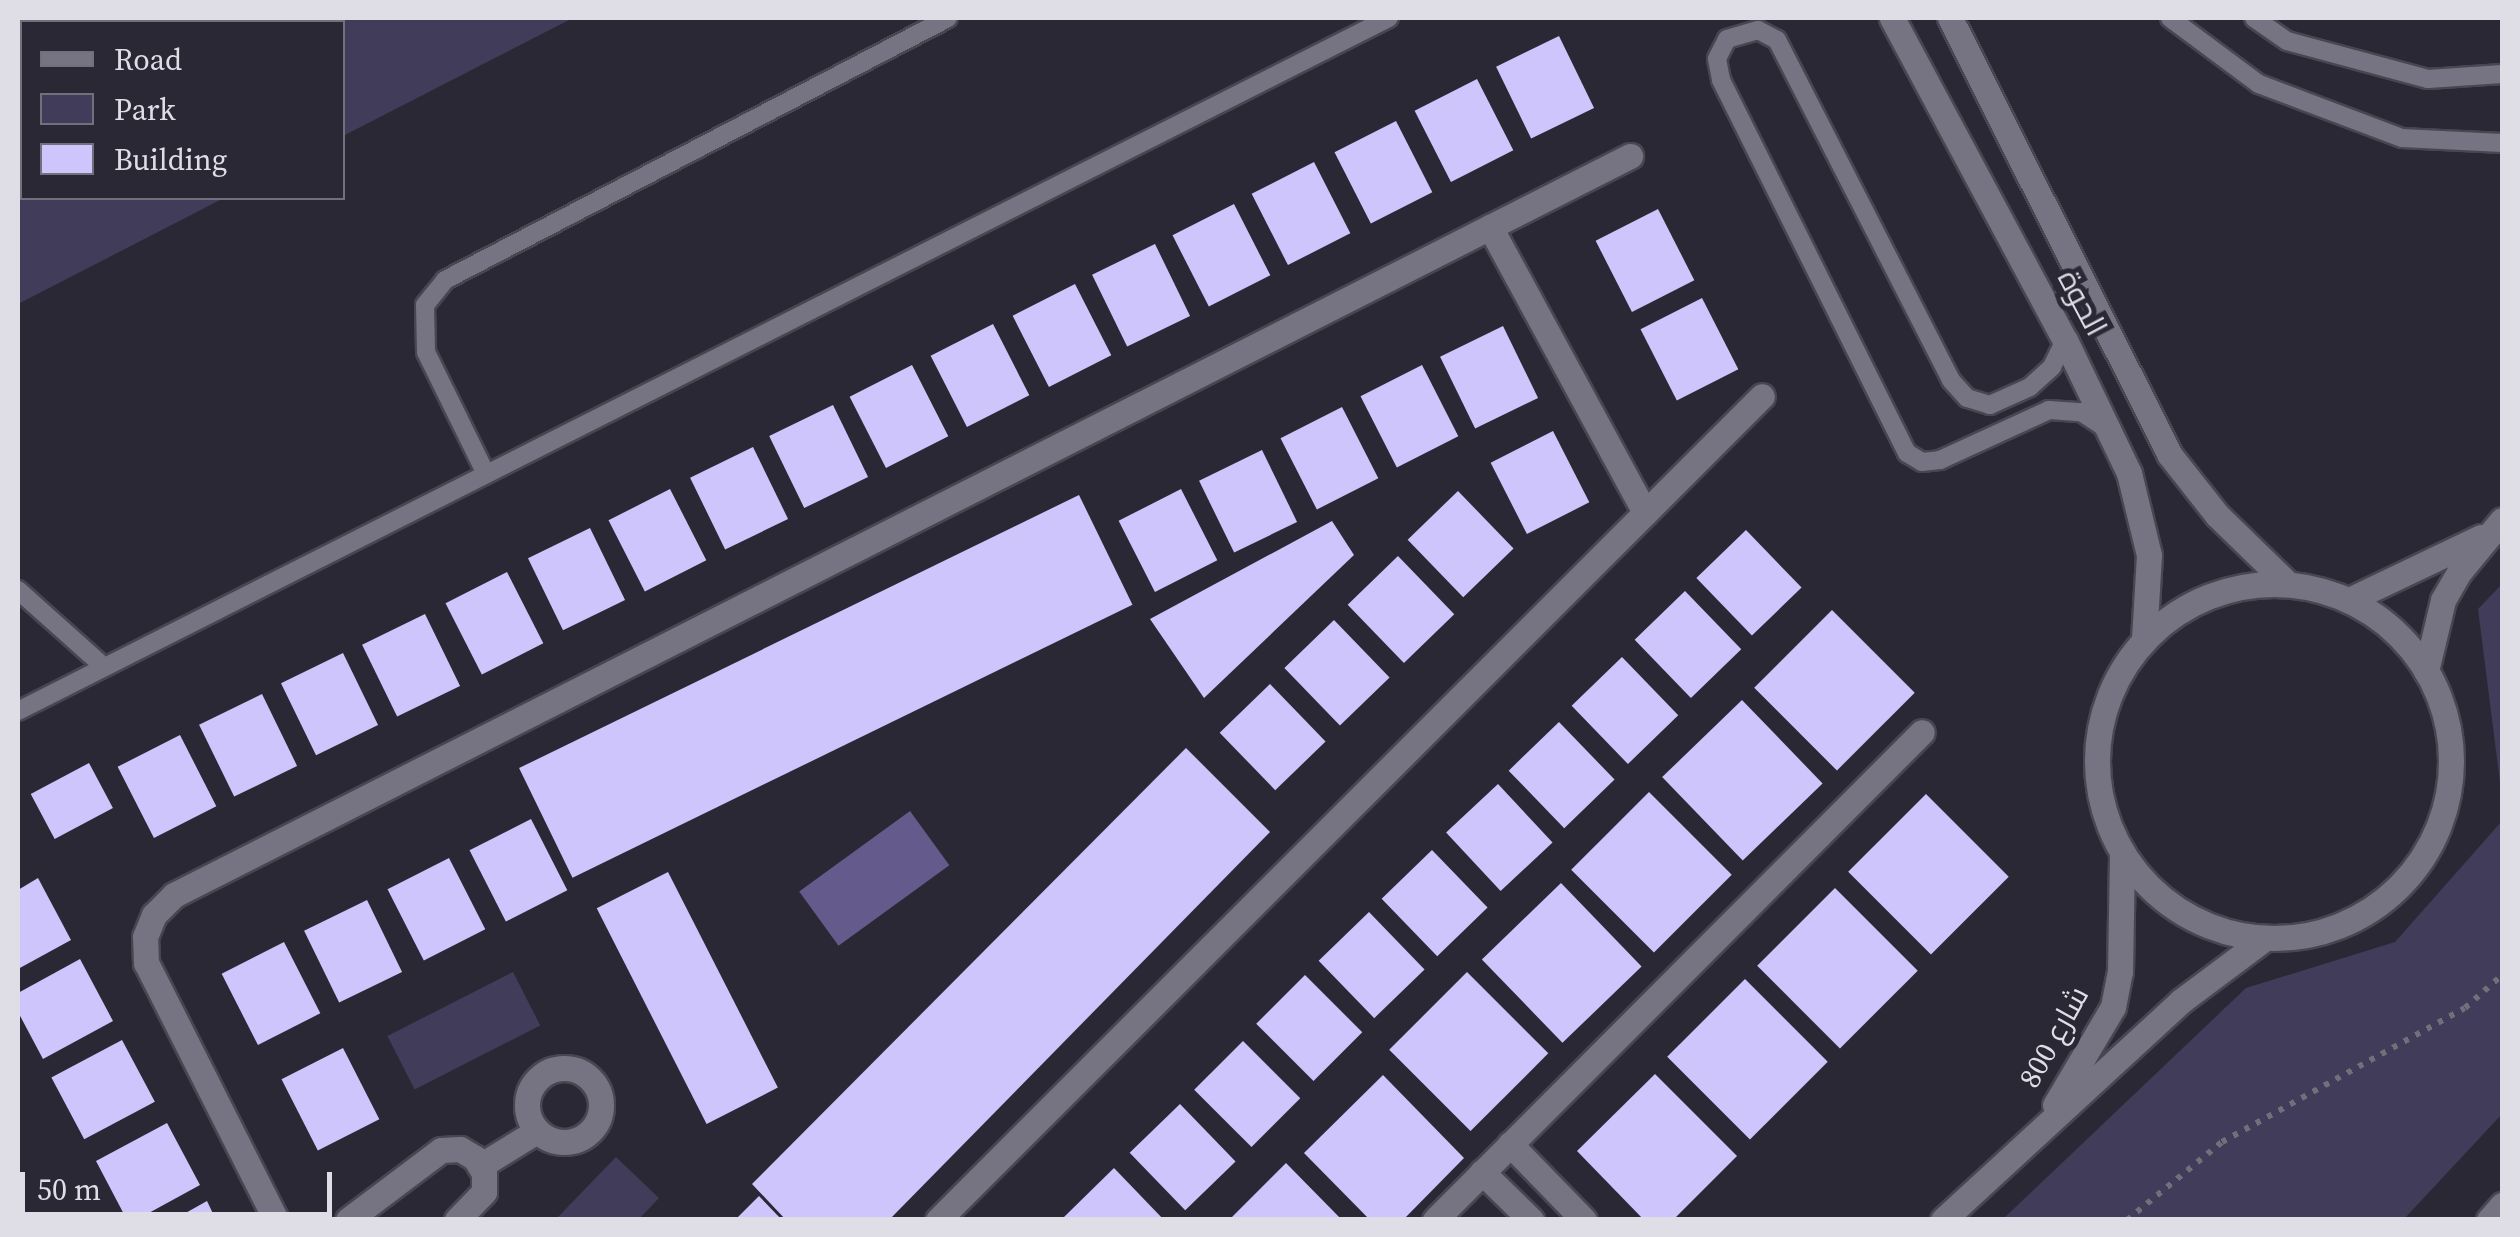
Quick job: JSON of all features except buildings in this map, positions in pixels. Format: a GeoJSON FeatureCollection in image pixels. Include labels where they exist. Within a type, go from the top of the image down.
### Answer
{"type":"FeatureCollection","features":[{"type":"Feature","properties":{"kind":"street","name":"الحوة"},"geometry":{"type":"LineString","coordinates":[[1892,18],[2065,340],[2129,473],[2144,527],[2150,583],[2144,638]]}},
{"type":"Feature","properties":{"kind":"street","name":"الحوة"},"geometry":{"type":"LineString","coordinates":[[1950,18],[2169,454],[2217,515],[2288,584]]}},
{"type":"Feature","properties":{"kind":"street"},"geometry":{"type":"LineString","coordinates":[[276,1220],[146,963],[144,937],[154,915],[174,895],[1630,156]]}},
{"type":"Feature","properties":{"kind":"street"},"geometry":{"type":"LineString","coordinates":[[1490,227],[1645,513]]}},
{"type":"Feature","properties":{"kind":"street"},"geometry":{"type":"LineString","coordinates":[[938,1220],[1762,396]]}},
{"type":"Feature","properties":{"kind":"street"},"geometry":{"type":"LineString","coordinates":[[2349,600],[2496,526]]}},
{"type":"Feature","properties":{"kind":"street"},"geometry":{"type":"LineString","coordinates":[[2426,671],[2432,633],[2443,600],[2496,526]]}},
{"type":"Feature","properties":{"kind":"street"},"geometry":{"type":"LineString","coordinates":[[2288,584],[2349,600],[2405,642],[2426,671],[2445,715],[2451,762],[2444,810],[2425,854],[2395,891],[2356,919],[2311,935],[2264,939],[2208,926],[2159,896],[2122,852],[2100,799],[2097,741],[2112,686],[2144,638],[2186,605],[2235,586],[2288,584]]}},
{"type":"Feature","properties":{"kind":"street"},"geometry":{"type":"LineString","coordinates":[[1435,1220],[1922,732]]}},
{"type":"Feature","properties":{"kind":"street","name":"شارع 800"},"geometry":{"type":"LineString","coordinates":[[2039,1130],[2112,1007],[2120,972],[2122,852]]}},
{"type":"Feature","properties":{"kind":"street","name":"شارع 800"},"geometry":{"type":"LineString","coordinates":[[1943,1220],[2180,1001],[2264,939]]}},
{"type":"Feature","properties":{"kind":"street"},"geometry":{"type":"LineString","coordinates":[[480,1166],[535,1132]]}},
{"type":"Feature","properties":{"kind":"street"},"geometry":{"type":"LineString","coordinates":[[1510,1144],[1584,1220]]}},
{"type":"Feature","properties":{"kind":"street"},"geometry":{"type":"LineString","coordinates":[[348,1220],[442,1150],[460,1149],[480,1166],[484,1192],[457,1220]]}},
{"type":"Feature","properties":{"kind":"street"},"geometry":{"type":"LineString","coordinates":[[1482,1172],[1531,1220]]}},
{"type":"Feature","properties":{"kind":"street"},"geometry":{"type":"LineString","coordinates":[[2489,1220],[2502,1206]]}},
{"type":"Feature","properties":{"kind":"lane"},"geometry":{"type":"LineString","coordinates":[[486,474],[426,352],[424,305],[445,280],[948,18]]}},
{"type":"Feature","properties":{"kind":"lane"},"geometry":{"type":"LineString","coordinates":[[18,711],[1388,18]]}},
{"type":"Feature","properties":{"kind":"lane"},"geometry":{"type":"LineString","coordinates":[[2170,18],[2259,84],[2402,138],[2502,143]]}},
{"type":"Feature","properties":{"kind":"lane"},"geometry":{"type":"LineString","coordinates":[[2254,18],[2288,41],[2428,79],[2502,74]]}},
{"type":"Feature","properties":{"kind":"lane"},"geometry":{"type":"LineString","coordinates":[[2065,340],[2052,367],[2030,387],[1990,405],[1966,398],[1951,380],[1777,40],[1758,30],[1727,39],[1717,59],[1721,80],[1907,453],[1922,462],[1940,460],[2049,410],[2082,412],[2108,430]]}},
{"type":"Feature","properties":{"kind":"lane"},"geometry":{"type":"LineString","coordinates":[[18,590],[104,667]]}},
{"type":"Feature","properties":{"kind":"path"},"geometry":{"type":"LineString","coordinates":[[2127,1220],[2222,1142],[2465,1008],[2502,975]]}},
{"type":"Feature","properties":{"kind":"green space"},"geometry":{"type":"Polygon","coordinates":[[[18,18],[573,18],[345,135],[345,20],[20,20],[20,200],[220,200],[18,304],[18,18]]]}},
{"type":"Feature","properties":{"kind":"green space"},"geometry":{"type":"Polygon","coordinates":[[[2502,584],[2502,798],[2478,609],[2502,584]]]}},
{"type":"Feature","properties":{"kind":"green space"},"geometry":{"type":"Polygon","coordinates":[[[2502,821],[2502,1114],[2404,1219],[2003,1219],[2246,988],[2395,942],[2502,821]]]}},
{"type":"Feature","properties":{"kind":"green space"},"geometry":{"type":"Polygon","coordinates":[[[513,972],[540,1025],[415,1089],[387,1036],[513,972]]]}},
{"type":"Feature","properties":{"kind":"green space"},"geometry":{"type":"Polygon","coordinates":[[[616,1157],[659,1198],[639,1219],[556,1219],[616,1157]]]}},
{"type":"Feature","properties":{"kind":"shaded area"},"geometry":{"type":"Polygon","coordinates":[[[910,811],[949,865],[839,946],[799,892],[910,811]]]}}]}
